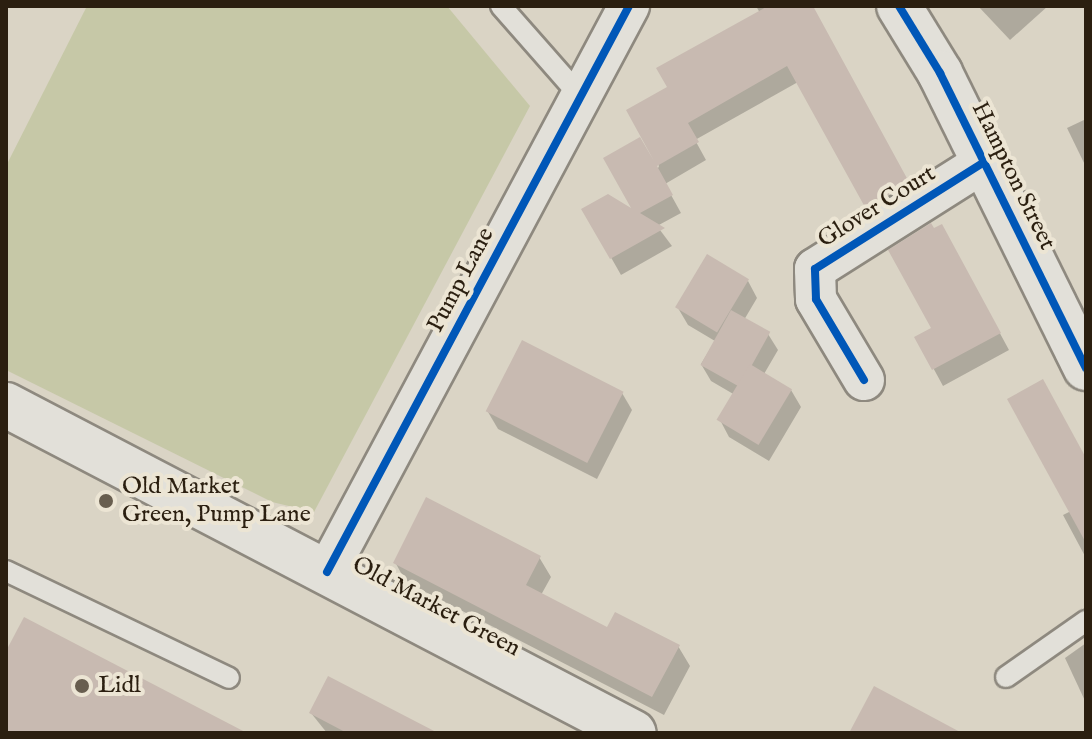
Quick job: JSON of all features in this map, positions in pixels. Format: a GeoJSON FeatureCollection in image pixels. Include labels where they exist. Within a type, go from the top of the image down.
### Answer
{"type":"FeatureCollection","features":[{"type":"Feature","properties":{"kind":"main road","name":"Hampton Street"},"geometry":{"type":"LineString","coordinates":[[899,6],[984,162],[1086,368]]}},
{"type":"Feature","properties":{"kind":"main road","name":"Old Market Green"},"geometry":{"type":"LineString","coordinates":[[6,405],[634,733]]}},
{"type":"Feature","properties":{"kind":"street","name":"Pump Lane"},"geometry":{"type":"LineString","coordinates":[[327,572],[629,6]]}},
{"type":"Feature","properties":{"kind":"street","name":"Glover Court"},"geometry":{"type":"LineString","coordinates":[[864,380],[816,299],[815,269],[984,162]]}},
{"type":"Feature","properties":{"kind":"lane"},"geometry":{"type":"LineString","coordinates":[[501,6],[581,97]]}},
{"type":"Feature","properties":{"kind":"lane"},"geometry":{"type":"LineString","coordinates":[[7,573],[229,678]]}},
{"type":"Feature","properties":{"kind":"lane"},"geometry":{"type":"LineString","coordinates":[[1006,677],[1086,621]]}},
{"type":"Feature","properties":{"kind":"green space"},"geometry":{"type":"Polygon","coordinates":[[[87,6],[447,6],[530,106],[314,512],[272,502],[6,370],[6,166],[87,6]]]}},
{"type":"Feature","properties":{"kind":"building"},"geometry":{"type":"Polygon","coordinates":[[[768,6],[813,6],[909,182],[866,209],[787,66],[688,123],[699,142],[657,166],[673,195],[640,213],[665,228],[610,259],[581,209],[608,194],[631,208],[603,158],[640,137],[654,161],[626,110],[667,87],[656,68],[768,6]]]}},
{"type":"Feature","properties":{"kind":"building"},"geometry":{"type":"Polygon","coordinates":[[[931,223],[934,228],[942,224],[1001,333],[932,370],[914,337],[931,328],[888,250],[931,223]]]}},
{"type":"Feature","properties":{"kind":"building"},"geometry":{"type":"Polygon","coordinates":[[[707,254],[749,279],[717,332],[675,307],[707,254]]]}},
{"type":"Feature","properties":{"kind":"building"},"geometry":{"type":"Polygon","coordinates":[[[731,310],[770,332],[740,387],[700,365],[731,310]]]}},
{"type":"Feature","properties":{"kind":"building"},"geometry":{"type":"Polygon","coordinates":[[[522,340],[624,392],[587,463],[486,411],[522,340]]]}},
{"type":"Feature","properties":{"kind":"building"},"geometry":{"type":"Polygon","coordinates":[[[750,364],[792,389],[759,445],[717,420],[750,364]]]}},
{"type":"Feature","properties":{"kind":"building"},"geometry":{"type":"Polygon","coordinates":[[[1043,379],[1086,458],[1086,543],[1007,399],[1043,379]]]}},
{"type":"Feature","properties":{"kind":"building"},"geometry":{"type":"Polygon","coordinates":[[[426,497],[541,556],[526,585],[607,627],[615,612],[680,645],[652,697],[393,563],[426,497]]]}},
{"type":"Feature","properties":{"kind":"building","name":"Lidl"},"geometry":{"type":"Polygon","coordinates":[[[24,617],[247,733],[6,733],[6,651],[24,617]]]}},
{"type":"Feature","properties":{"kind":"building"},"geometry":{"type":"Polygon","coordinates":[[[328,676],[438,733],[347,733],[309,713],[328,676]]]}},
{"type":"Feature","properties":{"kind":"building"},"geometry":{"type":"Polygon","coordinates":[[[874,686],[962,733],[849,733],[874,686]]]}},
{"type":"Feature","properties":{"kind":"cycle path"},"geometry":{"type":"LineString","coordinates":[[327,572],[629,6]]}},
{"type":"Feature","properties":{"kind":"cycle path"},"geometry":{"type":"LineString","coordinates":[[899,6],[940,73],[1086,368]]}},
{"type":"Feature","properties":{"kind":"cycle path"},"geometry":{"type":"LineString","coordinates":[[864,380],[816,299],[815,269],[984,162]]}},
{"type":"Feature","properties":{"kind":"place","name":"Old Market Green, Pump Lane"},"geometry":{"type":"Point","coordinates":[106,501]}},
{"type":"Feature","properties":{"kind":"place","name":"Lidl"},"geometry":{"type":"Point","coordinates":[82,686]}}]}
